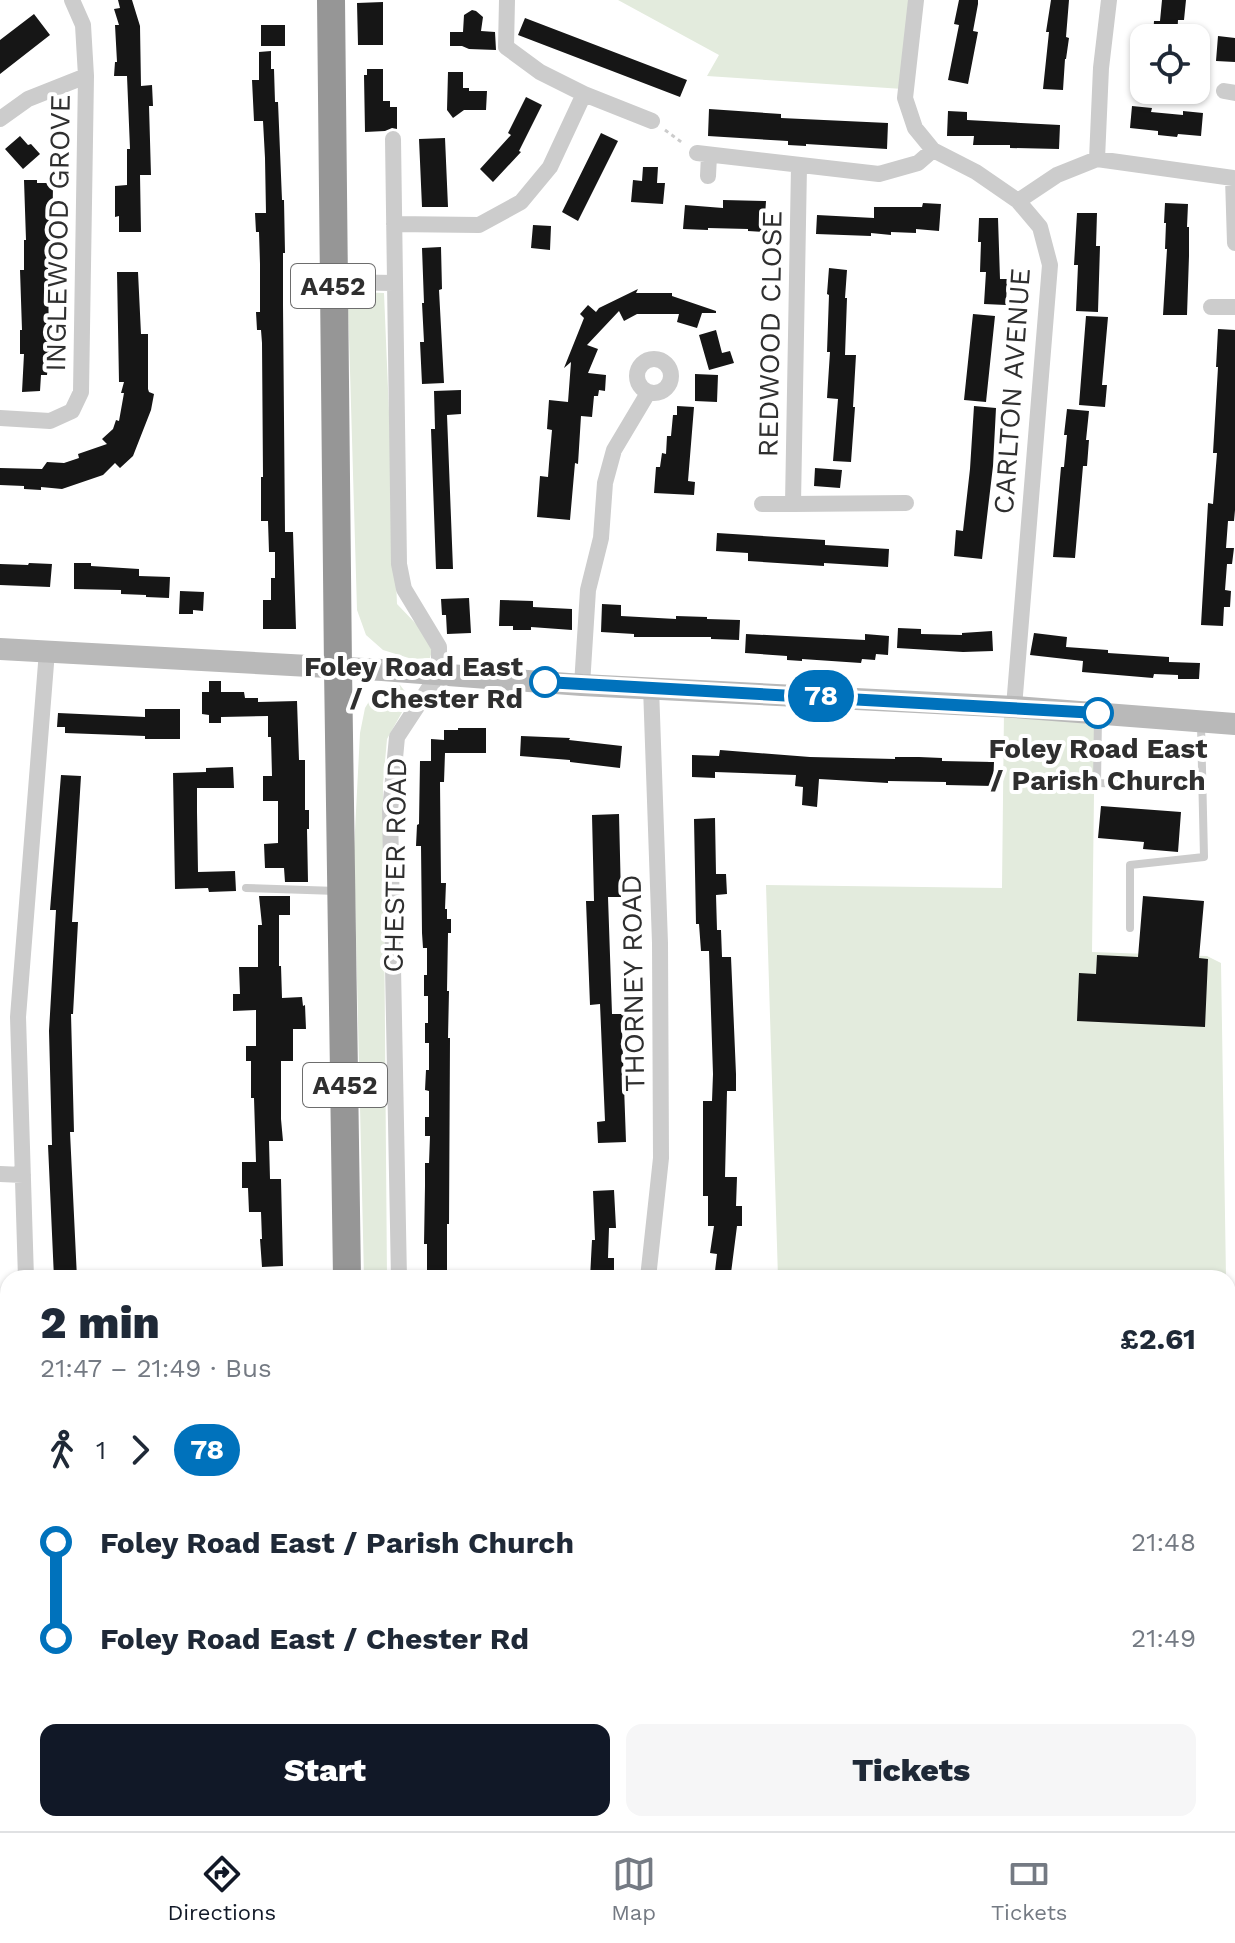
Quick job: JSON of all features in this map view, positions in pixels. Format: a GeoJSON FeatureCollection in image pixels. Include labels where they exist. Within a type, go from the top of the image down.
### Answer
{"type":"FeatureCollection","features":[{"type":"Feature","properties":{"kind":"highway","name":"CHESTER ROAD"},"geometry":{"type":"LineString","coordinates":[[331,0],[347,1270]]}},
{"type":"Feature","properties":{"kind":"main road"},"geometry":{"type":"LineString","coordinates":[[0,649],[439,673],[582,685],[1014,707],[1235,724]]}},
{"type":"Feature","properties":{"kind":"street","name":"INGLEWOOD GROVE"},"geometry":{"type":"LineString","coordinates":[[0,418],[50,421],[72,411],[81,392],[86,76],[83,25],[72,0]]}},
{"type":"Feature","properties":{"kind":"street"},"geometry":{"type":"LineString","coordinates":[[507,0],[506,47],[540,72],[584,94],[652,121]]}},
{"type":"Feature","properties":{"kind":"street","name":"CARLTON AVENUE"},"geometry":{"type":"LineString","coordinates":[[916,0],[905,98],[915,128],[933,150],[976,172],[1018,201],[1040,227],[1050,265],[1014,707]]}},
{"type":"Feature","properties":{"kind":"street"},"geometry":{"type":"LineString","coordinates":[[1097,159],[1101,68],[1109,0]]}},
{"type":"Feature","properties":{"kind":"street","name":"INGLEWOOD GROVE"},"geometry":{"type":"LineString","coordinates":[[0,119],[28,99],[86,76]]}},
{"type":"Feature","properties":{"kind":"street"},"geometry":{"type":"LineString","coordinates":[[394,224],[479,225],[521,202],[550,167],[584,94]]}},
{"type":"Feature","properties":{"kind":"street"},"geometry":{"type":"LineString","coordinates":[[393,139],[399,564],[404,589],[439,647],[439,673]]}},
{"type":"Feature","properties":{"kind":"street"},"geometry":{"type":"LineString","coordinates":[[708,176],[703,154],[879,174],[918,163],[933,150]]}},
{"type":"Feature","properties":{"kind":"street"},"geometry":{"type":"LineString","coordinates":[[1018,201],[1057,175],[1097,159],[1234,173],[1235,243]]}},
{"type":"Feature","properties":{"kind":"street","name":"REDWOOD CLOSE"},"geometry":{"type":"LineString","coordinates":[[793,504],[799,166]]}},
{"type":"Feature","properties":{"kind":"street"},"geometry":{"type":"LineString","coordinates":[[333,282],[394,283]]}},
{"type":"Feature","properties":{"kind":"street"},"geometry":{"type":"LineString","coordinates":[[1211,307],[1235,307]]}},
{"type":"Feature","properties":{"kind":"street"},"geometry":{"type":"LineString","coordinates":[[582,685],[588,590],[601,538],[605,483],[614,450],[648,393]]}},
{"type":"Feature","properties":{"kind":"street"},"geometry":{"type":"LineString","coordinates":[[887,485],[887,503]]}},
{"type":"Feature","properties":{"kind":"street"},"geometry":{"type":"LineString","coordinates":[[762,504],[906,503]]}},
{"type":"Feature","properties":{"kind":"street"},"geometry":{"type":"LineString","coordinates":[[26,1270],[18,1017],[47,651]]}},
{"type":"Feature","properties":{"kind":"street","name":"CHESTER ROAD"},"geometry":{"type":"LineString","coordinates":[[399,1270],[390,811],[397,737],[439,673]]}},
{"type":"Feature","properties":{"kind":"street","name":"THORNEY ROAD"},"geometry":{"type":"LineString","coordinates":[[649,1270],[661,1158],[660,943],[651,687]]}},
{"type":"Feature","properties":{"kind":"street"},"geometry":{"type":"LineString","coordinates":[[0,1174],[23,1175]]}},
{"type":"Feature","properties":{"kind":"lane"},"geometry":{"type":"LineString","coordinates":[[1098,713],[1097,783],[1201,786]]}},
{"type":"Feature","properties":{"kind":"lane"},"geometry":{"type":"LineString","coordinates":[[1130,928],[1130,865],[1204,857],[1201,720]]}},
{"type":"Feature","properties":{"kind":"lane"},"geometry":{"type":"LineString","coordinates":[[246,888],[342,891]]}},
{"type":"Feature","properties":{"kind":"path"},"geometry":{"type":"LineString","coordinates":[[652,121],[703,154]]}},
{"type":"Feature","properties":{"kind":"shaded area"},"geometry":{"type":"Polygon","coordinates":[[[618,0],[911,0],[903,89],[707,76],[719,55],[618,0]]]}},
{"type":"Feature","properties":{"kind":"shaded area"},"geometry":{"type":"Polygon","coordinates":[[[358,292],[384,293],[397,604],[433,647],[430,658],[412,659],[383,650],[366,635],[357,610],[348,302],[358,292]]]}},
{"type":"Feature","properties":{"kind":"shaded area"},"geometry":{"type":"Polygon","coordinates":[[[400,685],[410,698],[387,739],[383,784],[387,1270],[364,1270],[354,850],[360,733],[365,708],[373,695],[384,688],[400,685]]]}},
{"type":"Feature","properties":{"kind":"shaded area"},"geometry":{"type":"Polygon","coordinates":[[[1004,710],[1095,715],[1092,952],[1207,956],[1221,963],[1226,1270],[778,1270],[766,885],[1002,888],[1004,710]]]}},
{"type":"Feature","properties":{"kind":"building"},"geometry":{"type":"Polygon","coordinates":[[[118,0],[132,0],[140,26],[141,86],[152,85],[153,106],[149,106],[151,175],[140,175],[141,232],[119,232],[119,216],[115,217],[115,186],[127,185],[127,149],[130,149],[127,76],[114,76],[117,62],[115,25],[119,25],[114,9],[120,8],[118,0]]]}},
{"type":"Feature","properties":{"kind":"building"},"geometry":{"type":"Polygon","coordinates":[[[959,0],[978,0],[973,31],[978,32],[968,84],[948,80],[959,25],[954,24],[959,0]]]}},
{"type":"Feature","properties":{"kind":"building"},"geometry":{"type":"Polygon","coordinates":[[[1051,0],[1069,0],[1066,37],[1069,38],[1063,90],[1043,89],[1051,0]]]}},
{"type":"Feature","properties":{"kind":"building"},"geometry":{"type":"Polygon","coordinates":[[[1162,0],[1186,0],[1184,20],[1178,20],[1178,24],[1154,24],[1154,21],[1160,21],[1162,0]]]}},
{"type":"Feature","properties":{"kind":"building"},"geometry":{"type":"Polygon","coordinates":[[[383,2],[383,45],[358,45],[357,3],[383,2]]]}},
{"type":"Feature","properties":{"kind":"building"},"geometry":{"type":"Polygon","coordinates":[[[472,10],[483,17],[481,31],[495,32],[496,50],[450,46],[450,32],[463,32],[464,15],[472,10]]]}},
{"type":"Feature","properties":{"kind":"building"},"geometry":{"type":"Polygon","coordinates":[[[34,14],[50,35],[0,74],[0,40],[34,14]]]}},
{"type":"Feature","properties":{"kind":"building"},"geometry":{"type":"Polygon","coordinates":[[[525,18],[687,80],[680,97],[518,35],[525,18]]]}},
{"type":"Feature","properties":{"kind":"building"},"geometry":{"type":"Polygon","coordinates":[[[261,25],[285,25],[285,46],[261,46],[261,25]]]}},
{"type":"Feature","properties":{"kind":"building"},"geometry":{"type":"Polygon","coordinates":[[[1218,36],[1235,38],[1235,62],[1216,61],[1218,36]]]}},
{"type":"Feature","properties":{"kind":"building"},"geometry":{"type":"Polygon","coordinates":[[[271,51],[275,102],[278,102],[284,200],[285,532],[293,532],[296,629],[263,629],[263,600],[271,600],[275,552],[269,552],[268,521],[261,521],[262,343],[261,330],[257,330],[256,312],[260,312],[260,264],[255,213],[266,213],[265,158],[263,121],[254,121],[252,80],[259,80],[259,52],[271,51]]]}},
{"type":"Feature","properties":{"kind":"building"},"geometry":{"type":"Polygon","coordinates":[[[367,69],[383,69],[383,101],[390,101],[390,107],[397,107],[397,129],[365,132],[364,75],[367,75],[367,69]]]}},
{"type":"Feature","properties":{"kind":"building"},"geometry":{"type":"Polygon","coordinates":[[[448,72],[463,72],[463,88],[469,88],[469,91],[487,91],[486,110],[464,110],[453,118],[447,110],[448,72]]]}},
{"type":"Feature","properties":{"kind":"building"},"geometry":{"type":"Polygon","coordinates":[[[526,97],[542,105],[521,152],[493,182],[480,169],[511,135],[508,133],[526,97]]]}},
{"type":"Feature","properties":{"kind":"building"},"geometry":{"type":"Polygon","coordinates":[[[1132,106],[1152,108],[1151,112],[1203,113],[1201,136],[1158,135],[1158,131],[1130,128],[1132,106]]]}},
{"type":"Feature","properties":{"kind":"building"},"geometry":{"type":"Polygon","coordinates":[[[709,109],[781,114],[781,118],[888,123],[887,149],[788,145],[788,141],[708,136],[709,109]]]}},
{"type":"Feature","properties":{"kind":"building"},"geometry":{"type":"Polygon","coordinates":[[[948,111],[967,112],[967,120],[1060,125],[1059,149],[973,145],[974,136],[947,136],[948,111]]]}},
{"type":"Feature","properties":{"kind":"building"},"geometry":{"type":"Polygon","coordinates":[[[601,133],[618,141],[578,221],[562,212],[601,133]]]}},
{"type":"Feature","properties":{"kind":"building"},"geometry":{"type":"Polygon","coordinates":[[[20,136],[40,154],[23,169],[5,149],[20,136]]]}},
{"type":"Feature","properties":{"kind":"building"},"geometry":{"type":"Polygon","coordinates":[[[445,138],[448,207],[422,207],[419,139],[445,138]]]}},
{"type":"Feature","properties":{"kind":"building"},"geometry":{"type":"Polygon","coordinates":[[[643,167],[658,167],[657,183],[665,183],[663,204],[631,202],[633,180],[642,181],[643,167]]]}},
{"type":"Feature","properties":{"kind":"building"},"geometry":{"type":"Polygon","coordinates":[[[24,180],[53,183],[52,263],[48,263],[47,375],[41,375],[40,391],[22,392],[24,354],[20,354],[20,270],[24,270],[26,240],[24,180]]]}},
{"type":"Feature","properties":{"kind":"building"},"geometry":{"type":"Polygon","coordinates":[[[723,200],[766,201],[764,232],[748,229],[683,229],[685,205],[723,208],[723,200]]]}},
{"type":"Feature","properties":{"kind":"building"},"geometry":{"type":"Polygon","coordinates":[[[923,203],[941,204],[939,231],[916,229],[916,233],[871,233],[871,236],[816,234],[817,215],[874,218],[874,207],[922,207],[923,203]]]}},
{"type":"Feature","properties":{"kind":"building"},"geometry":{"type":"Polygon","coordinates":[[[1165,203],[1188,204],[1187,315],[1163,315],[1167,249],[1165,203]]]}},
{"type":"Feature","properties":{"kind":"building"},"geometry":{"type":"Polygon","coordinates":[[[1077,213],[1097,213],[1096,246],[1100,246],[1098,312],[1076,311],[1078,265],[1074,265],[1077,213]]]}},
{"type":"Feature","properties":{"kind":"building"},"geometry":{"type":"Polygon","coordinates":[[[979,218],[998,218],[1000,279],[1007,279],[1006,305],[984,304],[986,272],[980,272],[979,218]]]}},
{"type":"Feature","properties":{"kind":"building"},"geometry":{"type":"Polygon","coordinates":[[[533,225],[551,226],[550,250],[531,248],[533,225]]]}},
{"type":"Feature","properties":{"kind":"building"},"geometry":{"type":"Polygon","coordinates":[[[441,247],[442,289],[439,290],[444,383],[422,384],[422,248],[441,247]]]}},
{"type":"Feature","properties":{"kind":"building"},"geometry":{"type":"Polygon","coordinates":[[[829,268],[847,270],[845,355],[856,355],[851,462],[833,461],[838,399],[827,398],[829,268]]]}},
{"type":"Feature","properties":{"kind":"building"},"geometry":{"type":"Polygon","coordinates":[[[117,272],[138,272],[141,334],[148,334],[148,389],[154,394],[133,456],[120,468],[115,463],[103,475],[62,489],[24,489],[24,486],[0,485],[0,468],[42,469],[47,462],[64,463],[79,458],[78,454],[107,444],[102,439],[113,429],[116,420],[119,421],[124,393],[121,393],[124,382],[119,382],[117,272]]]}},
{"type":"Feature","properties":{"kind":"building"},"geometry":{"type":"Polygon","coordinates":[[[638,289],[636,293],[672,293],[672,296],[716,313],[702,313],[697,328],[677,322],[679,314],[637,314],[624,321],[619,311],[587,345],[598,349],[588,373],[606,375],[605,391],[599,390],[598,396],[594,396],[592,417],[581,416],[570,520],[537,517],[540,476],[548,477],[552,430],[547,429],[549,400],[568,402],[571,362],[564,368],[584,318],[580,314],[588,305],[596,312],[638,289]]]}},
{"type":"Feature","properties":{"kind":"building"},"geometry":{"type":"Polygon","coordinates":[[[973,314],[995,316],[986,402],[964,400],[973,314]]]}},
{"type":"Feature","properties":{"kind":"building"},"geometry":{"type":"Polygon","coordinates":[[[1086,316],[1108,317],[1102,385],[1107,385],[1105,407],[1079,405],[1086,316]]]}},
{"type":"Feature","properties":{"kind":"building"},"geometry":{"type":"Polygon","coordinates":[[[1218,329],[1235,330],[1235,510],[1234,521],[1228,521],[1226,548],[1234,548],[1232,564],[1227,564],[1225,590],[1231,591],[1230,607],[1224,607],[1223,626],[1201,625],[1208,503],[1213,504],[1217,453],[1213,453],[1218,329]]]}},
{"type":"Feature","properties":{"kind":"building"},"geometry":{"type":"Polygon","coordinates":[[[716,330],[722,353],[730,351],[734,363],[709,370],[699,335],[716,330]]]}},
{"type":"Feature","properties":{"kind":"building"},"geometry":{"type":"Polygon","coordinates":[[[695,374],[718,375],[717,402],[695,401],[695,374]]]}},
{"type":"Feature","properties":{"kind":"building"},"geometry":{"type":"Polygon","coordinates":[[[461,390],[461,414],[447,415],[453,569],[436,569],[431,429],[435,429],[434,391],[461,390]]]}},
{"type":"Feature","properties":{"kind":"building"},"geometry":{"type":"Polygon","coordinates":[[[677,406],[694,407],[688,481],[695,482],[694,495],[654,493],[656,467],[660,467],[662,453],[666,454],[667,436],[671,436],[677,406]]]}},
{"type":"Feature","properties":{"kind":"building"},"geometry":{"type":"Polygon","coordinates":[[[974,406],[996,408],[982,559],[954,556],[956,530],[963,531],[974,406]]]}},
{"type":"Feature","properties":{"kind":"building"},"geometry":{"type":"Polygon","coordinates":[[[1067,409],[1089,411],[1087,466],[1083,466],[1075,558],[1053,557],[1061,467],[1064,467],[1067,409]]]}},
{"type":"Feature","properties":{"kind":"building"},"geometry":{"type":"Polygon","coordinates":[[[815,468],[842,470],[840,488],[814,486],[815,468]]]}},
{"type":"Feature","properties":{"kind":"building"},"geometry":{"type":"Polygon","coordinates":[[[717,533],[825,540],[825,545],[889,549],[888,567],[748,561],[748,553],[716,551],[717,533]]]}},
{"type":"Feature","properties":{"kind":"building"},"geometry":{"type":"Polygon","coordinates":[[[74,563],[139,569],[139,576],[170,577],[169,598],[121,594],[121,590],[74,589],[74,563]]]}},
{"type":"Feature","properties":{"kind":"building"},"geometry":{"type":"Polygon","coordinates":[[[0,564],[52,564],[50,587],[0,585],[0,564]]]}},
{"type":"Feature","properties":{"kind":"building"},"geometry":{"type":"Polygon","coordinates":[[[180,591],[204,592],[203,611],[179,614],[180,591]]]}},
{"type":"Feature","properties":{"kind":"building"},"geometry":{"type":"Polygon","coordinates":[[[469,598],[471,633],[447,634],[441,599],[469,598]]]}},
{"type":"Feature","properties":{"kind":"building"},"geometry":{"type":"Polygon","coordinates":[[[500,600],[533,601],[533,607],[572,609],[572,630],[531,627],[531,630],[513,630],[513,626],[499,626],[500,600]]]}},
{"type":"Feature","properties":{"kind":"building"},"geometry":{"type":"Polygon","coordinates":[[[602,604],[621,605],[621,616],[740,620],[739,640],[634,637],[634,634],[601,632],[602,604]]]}},
{"type":"Feature","properties":{"kind":"building"},"geometry":{"type":"Polygon","coordinates":[[[898,628],[921,629],[921,634],[962,635],[992,631],[993,651],[897,648],[898,628]]]}},
{"type":"Feature","properties":{"kind":"building"},"geometry":{"type":"Polygon","coordinates":[[[1034,633],[1067,637],[1066,647],[1169,657],[1169,662],[1200,663],[1199,679],[1178,679],[1178,675],[1154,674],[1153,678],[1082,672],[1083,661],[1030,655],[1034,633]]]}},
{"type":"Feature","properties":{"kind":"building"},"geometry":{"type":"Polygon","coordinates":[[[746,634],[865,640],[865,634],[889,636],[888,655],[876,654],[875,660],[862,659],[861,663],[787,660],[787,656],[745,653],[746,634]]]}},
{"type":"Feature","properties":{"kind":"building"},"geometry":{"type":"Polygon","coordinates":[[[209,681],[221,681],[221,692],[244,692],[245,698],[258,698],[258,702],[297,701],[299,760],[305,760],[305,810],[309,810],[308,882],[285,882],[284,868],[265,868],[264,844],[278,843],[278,801],[263,801],[263,776],[272,776],[268,716],[221,717],[221,723],[209,723],[209,715],[202,714],[202,692],[209,692],[209,681]]]}},
{"type":"Feature","properties":{"kind":"building"},"geometry":{"type":"Polygon","coordinates":[[[145,709],[180,709],[180,739],[65,733],[65,727],[57,727],[58,713],[145,717],[145,709]]]}},
{"type":"Feature","properties":{"kind":"building"},"geometry":{"type":"Polygon","coordinates":[[[486,728],[486,753],[445,753],[444,782],[440,782],[441,883],[446,883],[445,909],[447,919],[451,919],[447,991],[450,1038],[449,1224],[447,1270],[427,1270],[427,1244],[424,1244],[425,1163],[429,1163],[430,1136],[425,1136],[425,1117],[429,1117],[429,1091],[425,1090],[429,1043],[425,1043],[428,996],[424,996],[424,975],[427,975],[427,948],[423,948],[422,933],[421,846],[416,846],[420,761],[431,761],[431,739],[444,740],[444,730],[486,728]]]}},
{"type":"Feature","properties":{"kind":"building"},"geometry":{"type":"Polygon","coordinates":[[[521,736],[570,738],[622,746],[620,768],[520,756],[521,736]]]}},
{"type":"Feature","properties":{"kind":"building"},"geometry":{"type":"Polygon","coordinates":[[[720,750],[810,757],[919,757],[942,758],[942,761],[994,762],[993,786],[819,779],[817,807],[802,805],[803,787],[795,786],[796,775],[715,772],[715,778],[692,777],[692,755],[719,756],[720,750]]]}},
{"type":"Feature","properties":{"kind":"building"},"geometry":{"type":"Polygon","coordinates":[[[233,767],[234,788],[197,788],[198,872],[235,871],[236,891],[175,889],[173,773],[233,767]]]}},
{"type":"Feature","properties":{"kind":"building"},"geometry":{"type":"Polygon","coordinates":[[[61,775],[81,776],[72,922],[78,922],[71,1014],[74,1132],[70,1132],[77,1270],[54,1270],[48,1145],[52,1145],[49,1031],[56,910],[50,910],[61,775]]]}},
{"type":"Feature","properties":{"kind":"building"},"geometry":{"type":"Polygon","coordinates":[[[1101,806],[1181,812],[1178,852],[1143,849],[1144,842],[1098,838],[1101,806]]]}},
{"type":"Feature","properties":{"kind":"building"},"geometry":{"type":"Polygon","coordinates":[[[619,814],[621,897],[608,897],[612,1014],[625,1014],[625,1029],[622,1029],[626,1142],[598,1143],[597,1122],[605,1121],[600,1004],[590,1005],[586,901],[594,901],[592,815],[619,814]]]}},
{"type":"Feature","properties":{"kind":"building"},"geometry":{"type":"Polygon","coordinates":[[[715,818],[716,874],[726,874],[727,894],[716,895],[717,930],[721,930],[722,957],[731,957],[736,1091],[727,1091],[725,1177],[737,1177],[736,1206],[742,1206],[742,1226],[737,1226],[731,1270],[715,1270],[717,1254],[710,1253],[714,1226],[708,1226],[708,1196],[703,1196],[703,1101],[712,1101],[713,1074],[709,951],[701,951],[699,924],[696,924],[694,819],[715,818]]]}},
{"type":"Feature","properties":{"kind":"building"},"geometry":{"type":"Polygon","coordinates":[[[259,896],[290,896],[290,915],[279,915],[282,998],[302,997],[306,1029],[293,1029],[293,1061],[281,1061],[283,1141],[269,1141],[270,1179],[281,1179],[283,1266],[262,1267],[261,1212],[249,1212],[248,1188],[242,1188],[242,1162],[256,1162],[251,1061],[246,1061],[246,1046],[256,1046],[256,1010],[233,1011],[233,994],[240,994],[239,967],[258,967],[258,925],[262,925],[259,896]]]}},
{"type":"Feature","properties":{"kind":"building"},"geometry":{"type":"Polygon","coordinates":[[[1143,896],[1204,901],[1199,958],[1208,959],[1205,1027],[1077,1021],[1079,973],[1096,974],[1097,955],[1138,957],[1143,896]]]}},
{"type":"Feature","properties":{"kind":"building"},"geometry":{"type":"Polygon","coordinates":[[[614,1190],[616,1228],[609,1228],[608,1258],[614,1258],[614,1270],[590,1270],[592,1240],[595,1240],[593,1191],[614,1190]]]}},
{"type":"Feature","properties":{"kind":"bus line","name":"78"},"geometry":{"type":"LineString","coordinates":[[545,682],[1098,713]]}},
{"type":"Feature","properties":{"kind":"place","name":"Foley Road East / Chester Rd"},"geometry":{"type":"Point","coordinates":[545,682]}},
{"type":"Feature","properties":{"kind":"place","name":"Foley Road East / Parish Church"},"geometry":{"type":"Point","coordinates":[1098,713]}}]}
